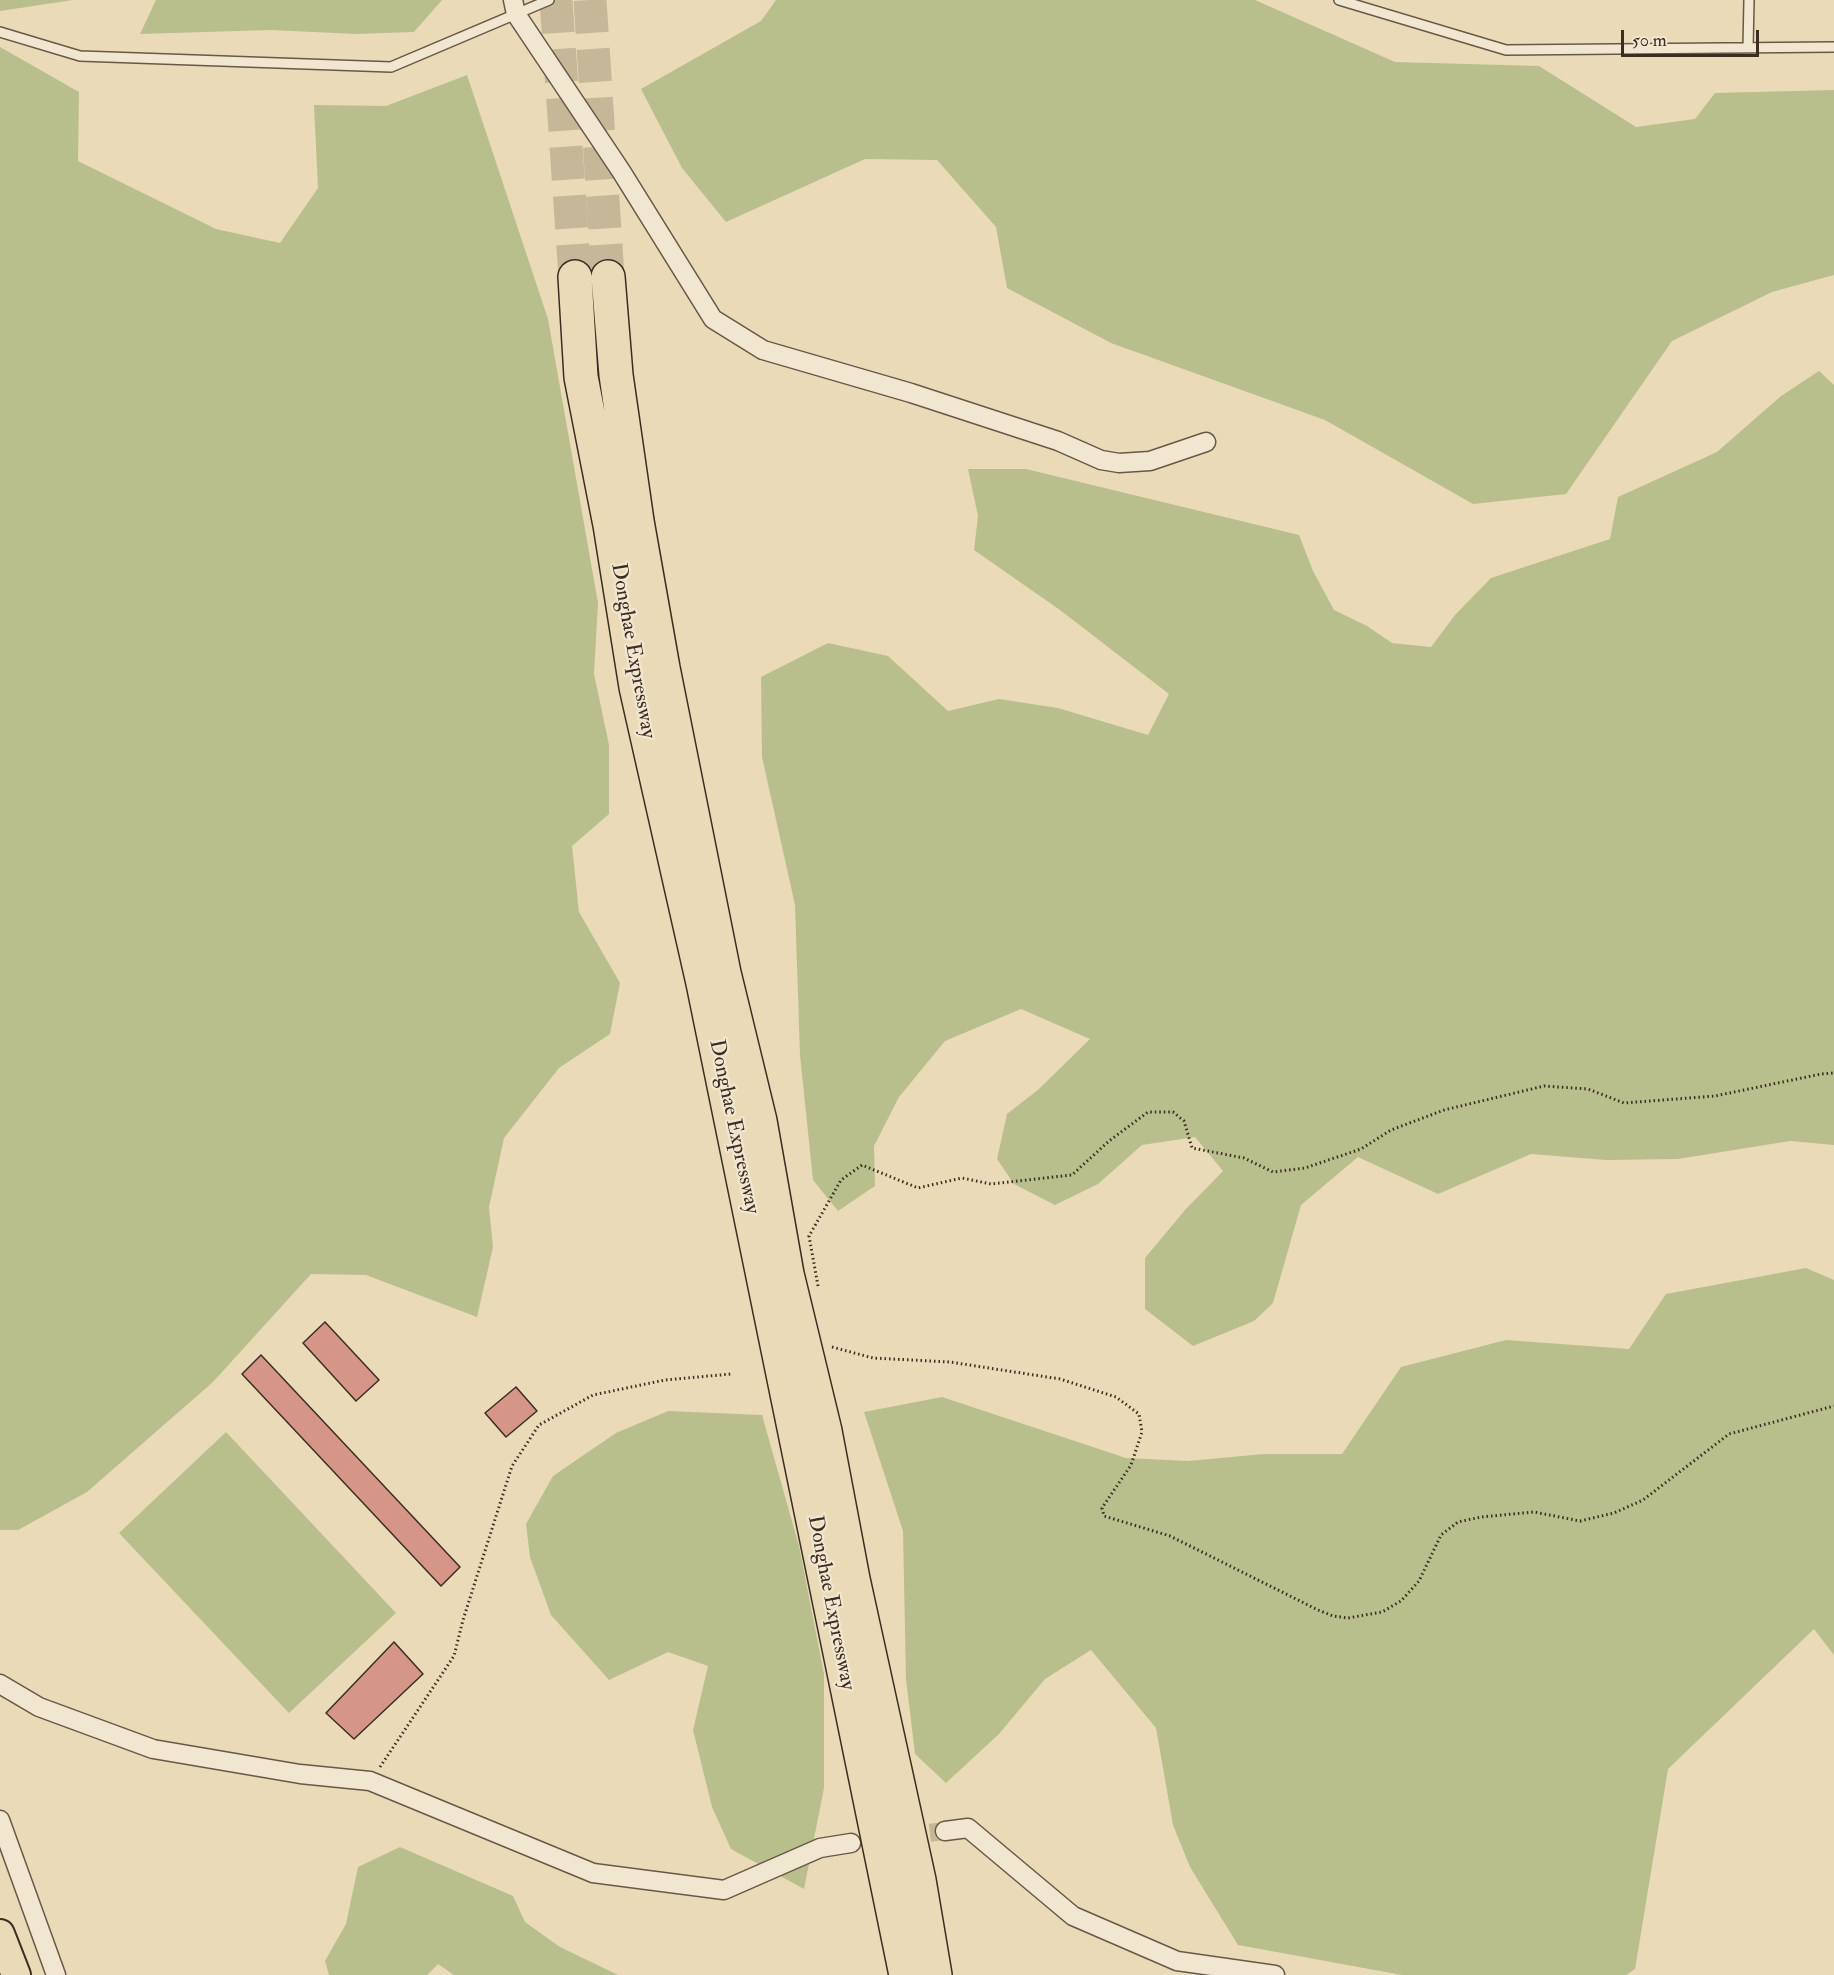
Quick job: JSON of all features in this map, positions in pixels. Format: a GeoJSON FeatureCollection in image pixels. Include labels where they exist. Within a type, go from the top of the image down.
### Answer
{"type":"FeatureCollection","features":[{"type":"Feature","properties":{"kind":"highway","name":"Donghae Expressway"},"geometry":{"type":"LineString","coordinates":[[575,277],[581,378],[610,525],[636,687],[703,983],[906,1975]]}},
{"type":"Feature","properties":{"kind":"highway","name":"Donghae Expressway"},"geometry":{"type":"LineString","coordinates":[[608,277],[617,386],[637,521],[663,668],[724,973],[760,1121],[788,1274],[825,1431],[853,1579],[919,1880],[934,1975]]}},
{"type":"Feature","properties":{"kind":"main road"},"geometry":{"type":"LineString","coordinates":[[0,1934],[16,1975]]}},
{"type":"Feature","properties":{"kind":"street"},"geometry":{"type":"LineString","coordinates":[[514,7],[621,171],[713,319],[763,350],[1047,437],[1101,460],[1119,464],[1150,461],[1206,442]]}},
{"type":"Feature","properties":{"kind":"street"},"geometry":{"type":"LineString","coordinates":[[0,1684],[39,1707],[153,1749],[300,1774],[370,1781],[593,1873],[724,1890],[820,1848],[851,1844]]}},
{"type":"Feature","properties":{"kind":"street"},"geometry":{"type":"LineString","coordinates":[[0,1820],[56,1975]]}},
{"type":"Feature","properties":{"kind":"street"},"geometry":{"type":"LineString","coordinates":[[945,1831],[968,1828],[1073,1916],[1177,1961],[1275,1975]]}},
{"type":"Feature","properties":{"kind":"lane"},"geometry":{"type":"LineString","coordinates":[[0,32],[80,56],[391,67],[514,7],[549,0]]}},
{"type":"Feature","properties":{"kind":"lane"},"geometry":{"type":"LineString","coordinates":[[1339,0],[1506,50],[1834,47]]}},
{"type":"Feature","properties":{"kind":"lane"},"geometry":{"type":"LineString","coordinates":[[1748,48],[1749,0]]}},
{"type":"Feature","properties":{"kind":"path"},"geometry":{"type":"LineString","coordinates":[[819,1291],[809,1236],[841,1180],[862,1165],[918,1188],[962,1178],[991,1184],[1072,1175],[1109,1141],[1148,1112],[1173,1112],[1184,1121],[1192,1148],[1244,1158],[1273,1172],[1305,1168],[1361,1149],[1391,1130],[1444,1110],[1544,1086],[1588,1089],[1624,1103],[1636,1103],[1715,1096],[1834,1073]]}},
{"type":"Feature","properties":{"kind":"path"},"geometry":{"type":"LineString","coordinates":[[829,1346],[873,1358],[950,1362],[1060,1379],[1116,1398],[1139,1414],[1142,1432],[1131,1465],[1102,1508],[1104,1516],[1170,1536],[1318,1611],[1348,1618],[1382,1612],[1401,1601],[1419,1581],[1441,1535],[1458,1522],[1481,1517],[1534,1512],[1580,1521],[1614,1513],[1643,1500],[1729,1434],[1834,1406]]}},
{"type":"Feature","properties":{"kind":"path"},"geometry":{"type":"LineString","coordinates":[[370,1781],[454,1656],[512,1466],[539,1425],[593,1395],[665,1380],[731,1374]]}},
{"type":"Feature","properties":{"kind":"green space"},"geometry":{"type":"Polygon","coordinates":[[[0,0],[73,0],[0,11],[0,0]]]}},
{"type":"Feature","properties":{"kind":"green space"},"geometry":{"type":"Polygon","coordinates":[[[156,0],[442,0],[414,32],[356,34],[271,30],[140,34],[156,0]]]}},
{"type":"Feature","properties":{"kind":"green space"},"geometry":{"type":"Polygon","coordinates":[[[776,0],[1255,0],[1395,62],[1539,66],[1636,127],[1695,119],[1715,93],[1834,90],[1834,275],[1772,292],[1672,341],[1566,494],[1473,504],[1325,420],[1111,343],[1007,288],[996,227],[937,160],[865,159],[726,222],[682,168],[641,89],[761,21],[776,0]]]}},
{"type":"Feature","properties":{"kind":"green space"},"geometry":{"type":"Polygon","coordinates":[[[0,47],[79,92],[78,161],[216,229],[280,243],[318,188],[314,105],[386,106],[467,75],[548,319],[598,603],[594,674],[609,745],[609,814],[572,846],[579,912],[620,983],[610,1034],[559,1068],[504,1138],[489,1207],[493,1247],[477,1317],[366,1275],[311,1274],[213,1382],[87,1492],[18,1530],[0,1530],[0,47]]]}},
{"type":"Feature","properties":{"kind":"green space"},"geometry":{"type":"Polygon","coordinates":[[[1819,371],[1834,385],[1834,1145],[1790,1141],[1678,1159],[1606,1160],[1531,1154],[1438,1194],[1358,1157],[1301,1205],[1273,1303],[1254,1321],[1193,1346],[1145,1309],[1145,1258],[1185,1210],[1223,1171],[1195,1137],[1142,1145],[1098,1184],[1055,1205],[1014,1184],[997,1159],[1007,1114],[1039,1089],[1090,1039],[1021,1009],[945,1041],[899,1097],[874,1146],[875,1186],[838,1211],[813,1180],[800,1055],[795,905],[762,757],[761,677],[828,643],[888,656],[948,711],[999,699],[1058,708],[1148,735],[1169,694],[1060,610],[974,550],[978,516],[968,469],[1026,469],[1299,535],[1313,571],[1334,610],[1367,626],[1392,643],[1431,647],[1455,615],[1491,578],[1610,539],[1618,497],[1717,452],[1781,396],[1819,371]]]}},
{"type":"Feature","properties":{"kind":"green space"},"geometry":{"type":"Polygon","coordinates":[[[1806,1268],[1834,1280],[1834,1655],[1814,1629],[1668,1769],[1635,1969],[1626,1975],[1402,1975],[1238,1945],[1190,1867],[1173,1825],[1156,1728],[1091,1650],[1045,1679],[999,1734],[946,1783],[915,1754],[906,1679],[903,1531],[864,1412],[942,1397],[1126,1458],[1188,1461],[1264,1454],[1342,1454],[1401,1367],[1506,1340],[1629,1349],[1666,1294],[1806,1268]]]}},
{"type":"Feature","properties":{"kind":"green space"},"geometry":{"type":"Polygon","coordinates":[[[668,1411],[762,1415],[799,1546],[824,1674],[824,1788],[804,1889],[731,1849],[712,1807],[693,1730],[708,1666],[668,1652],[609,1680],[551,1615],[530,1557],[526,1524],[553,1476],[616,1433],[668,1411]]]}},
{"type":"Feature","properties":{"kind":"green space"},"geometry":{"type":"Polygon","coordinates":[[[226,1432],[396,1613],[289,1713],[119,1533],[226,1432]]]}},
{"type":"Feature","properties":{"kind":"green space"},"geometry":{"type":"Polygon","coordinates":[[[400,1847],[513,1896],[525,1922],[560,1947],[618,1975],[454,1975],[438,1964],[427,1975],[329,1975],[325,1961],[346,1924],[358,1867],[400,1847]]]}},
{"type":"Feature","properties":{"kind":"building"},"geometry":{"type":"Polygon","coordinates":[[[325,1322],[379,1380],[356,1401],[303,1343],[325,1322]]]}},
{"type":"Feature","properties":{"kind":"building"},"geometry":{"type":"Polygon","coordinates":[[[261,1355],[460,1567],[441,1586],[242,1374],[261,1355]]]}},
{"type":"Feature","properties":{"kind":"building"},"geometry":{"type":"Polygon","coordinates":[[[516,1387],[537,1411],[506,1437],[485,1413],[516,1387]]]}},
{"type":"Feature","properties":{"kind":"building"},"geometry":{"type":"Polygon","coordinates":[[[394,1642],[423,1674],[354,1739],[326,1713],[394,1642]]]}},
{"type":"Feature","properties":{"kind":"tunnel"},"geometry":{"type":"LineString","coordinates":[[556,0],[575,277]]}},
{"type":"Feature","properties":{"kind":"tunnel"},"geometry":{"type":"LineString","coordinates":[[590,0],[608,277]]}},
{"type":"Feature","properties":{"kind":"tunnel"},"geometry":{"type":"LineString","coordinates":[[903,1836],[945,1831]]}}]}
